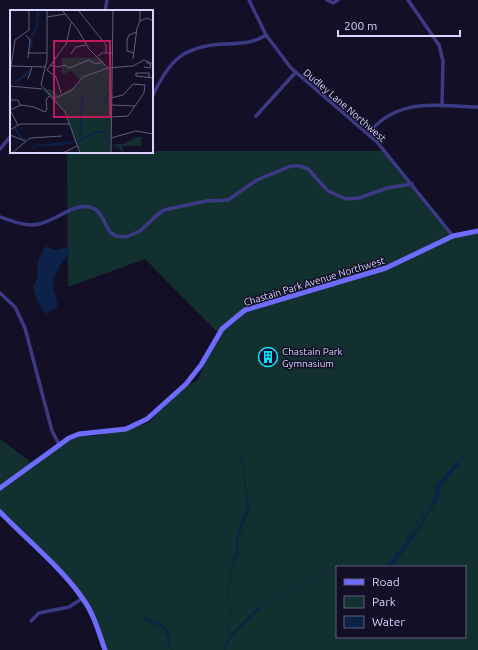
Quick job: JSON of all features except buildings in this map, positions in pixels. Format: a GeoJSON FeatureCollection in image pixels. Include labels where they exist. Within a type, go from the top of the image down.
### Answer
{"type":"FeatureCollection","features":[{"type":"Feature","properties":{"kind":"street"},"geometry":{"type":"LineString","coordinates":[[105,10],[107,0]]}},
{"type":"Feature","properties":{"kind":"street","name":"Dudley Lane Northwest"},"geometry":{"type":"LineString","coordinates":[[248,0],[266,35],[296,73],[386,151],[453,236]]}},
{"type":"Feature","properties":{"kind":"street"},"geometry":{"type":"LineString","coordinates":[[327,0],[333,3],[338,0]]}},
{"type":"Feature","properties":{"kind":"street"},"geometry":{"type":"LineString","coordinates":[[408,0],[436,38],[441,49],[443,62],[442,106]]}},
{"type":"Feature","properties":{"kind":"street"},"geometry":{"type":"LineString","coordinates":[[153,95],[165,71],[182,55],[210,45],[250,42],[266,35]]}},
{"type":"Feature","properties":{"kind":"street"},"geometry":{"type":"LineString","coordinates":[[256,116],[296,73]]}},
{"type":"Feature","properties":{"kind":"street"},"geometry":{"type":"LineString","coordinates":[[368,134],[382,119],[399,110],[415,106],[478,107]]}},
{"type":"Feature","properties":{"kind":"street"},"geometry":{"type":"LineString","coordinates":[[0,149],[10,137]]}},
{"type":"Feature","properties":{"kind":"street"},"geometry":{"type":"LineString","coordinates":[[0,217],[23,224],[38,224],[79,207],[89,207],[101,214],[111,233],[121,237],[140,231],[164,210],[206,201],[228,200],[257,180],[291,166],[300,166],[308,169],[328,192],[346,199],[359,198],[387,188],[412,184]]}},
{"type":"Feature","properties":{"kind":"street","name":"Chastain Park Avenue Northwest"},"geometry":{"type":"LineString","coordinates":[[0,488],[60,444],[79,434],[126,429],[147,419],[186,384],[201,365],[222,329],[245,310],[386,268],[453,236],[478,231]]}},
{"type":"Feature","properties":{"kind":"street"},"geometry":{"type":"LineString","coordinates":[[0,293],[15,307],[25,328],[52,431],[60,444]]}},
{"type":"Feature","properties":{"kind":"street"},"geometry":{"type":"LineString","coordinates":[[0,512],[62,574],[83,598],[90,610],[105,650]]}},
{"type":"Feature","properties":{"kind":"street"},"geometry":{"type":"LineString","coordinates":[[30,621],[39,613],[70,607],[83,598]]}},
{"type":"Feature","properties":{"kind":"green space"},"geometry":{"type":"Polygon","coordinates":[[[153,151],[386,151],[452,236],[478,229],[478,650],[105,650],[96,624],[59,569],[0,513],[0,439],[35,465],[61,445],[79,436],[93,436],[123,431],[150,422],[168,397],[198,380],[214,339],[218,333],[145,259],[68,287],[67,153],[153,153],[153,151]]]}},
{"type":"Feature","properties":{"kind":"water"},"geometry":{"type":"Polygon","coordinates":[[[45,246],[55,250],[68,247],[70,251],[53,280],[53,289],[57,302],[57,308],[46,314],[37,301],[33,287],[37,279],[38,261],[45,246]]]}},
{"type":"Feature","properties":{"kind":"water"},"geometry":{"type":"Polygon","coordinates":[[[458,460],[460,464],[446,478],[439,489],[439,497],[421,527],[393,566],[386,566],[419,527],[433,504],[436,485],[458,460]]]}},
{"type":"Feature","properties":{"kind":"water"},"geometry":{"type":"Polygon","coordinates":[[[247,500],[249,500],[249,509],[238,539],[239,554],[233,564],[232,563],[238,548],[236,538],[247,507],[247,500]]]}},
{"type":"Feature","properties":{"kind":"water"},"geometry":{"type":"Polygon","coordinates":[[[259,607],[260,609],[232,636],[227,644],[225,643],[231,634],[259,607]]]}},
{"type":"Feature","properties":{"kind":"water"},"geometry":{"type":"Polygon","coordinates":[[[143,616],[166,628],[173,650],[169,648],[164,629],[147,620],[143,616]]]}},
{"type":"Feature","properties":{"kind":"waterway"},"geometry":{"type":"LineString","coordinates":[[460,461],[468,451]]}},
{"type":"Feature","properties":{"kind":"waterway"},"geometry":{"type":"LineString","coordinates":[[238,533],[247,507],[244,468],[240,456]]}},
{"type":"Feature","properties":{"kind":"waterway"},"geometry":{"type":"LineString","coordinates":[[439,491],[452,472]]}},
{"type":"Feature","properties":{"kind":"waterway"},"geometry":{"type":"LineString","coordinates":[[407,539],[435,497]]}},
{"type":"Feature","properties":{"kind":"waterway"},"geometry":{"type":"LineString","coordinates":[[229,636],[227,631],[231,611],[228,598],[231,573],[237,558],[236,540]]}},
{"type":"Feature","properties":{"kind":"waterway"},"geometry":{"type":"LineString","coordinates":[[259,609],[282,593],[330,569],[341,556]]}},
{"type":"Feature","properties":{"kind":"waterway"},"geometry":{"type":"LineString","coordinates":[[132,610],[158,627],[166,636]]}},
{"type":"Feature","properties":{"kind":"waterway"},"geometry":{"type":"LineString","coordinates":[[225,650],[227,643]]}},
{"type":"Feature","properties":{"kind":"place","name":"Chastain Park Gymnasium"},"geometry":{"type":"Point","coordinates":[268,357]}}]}
